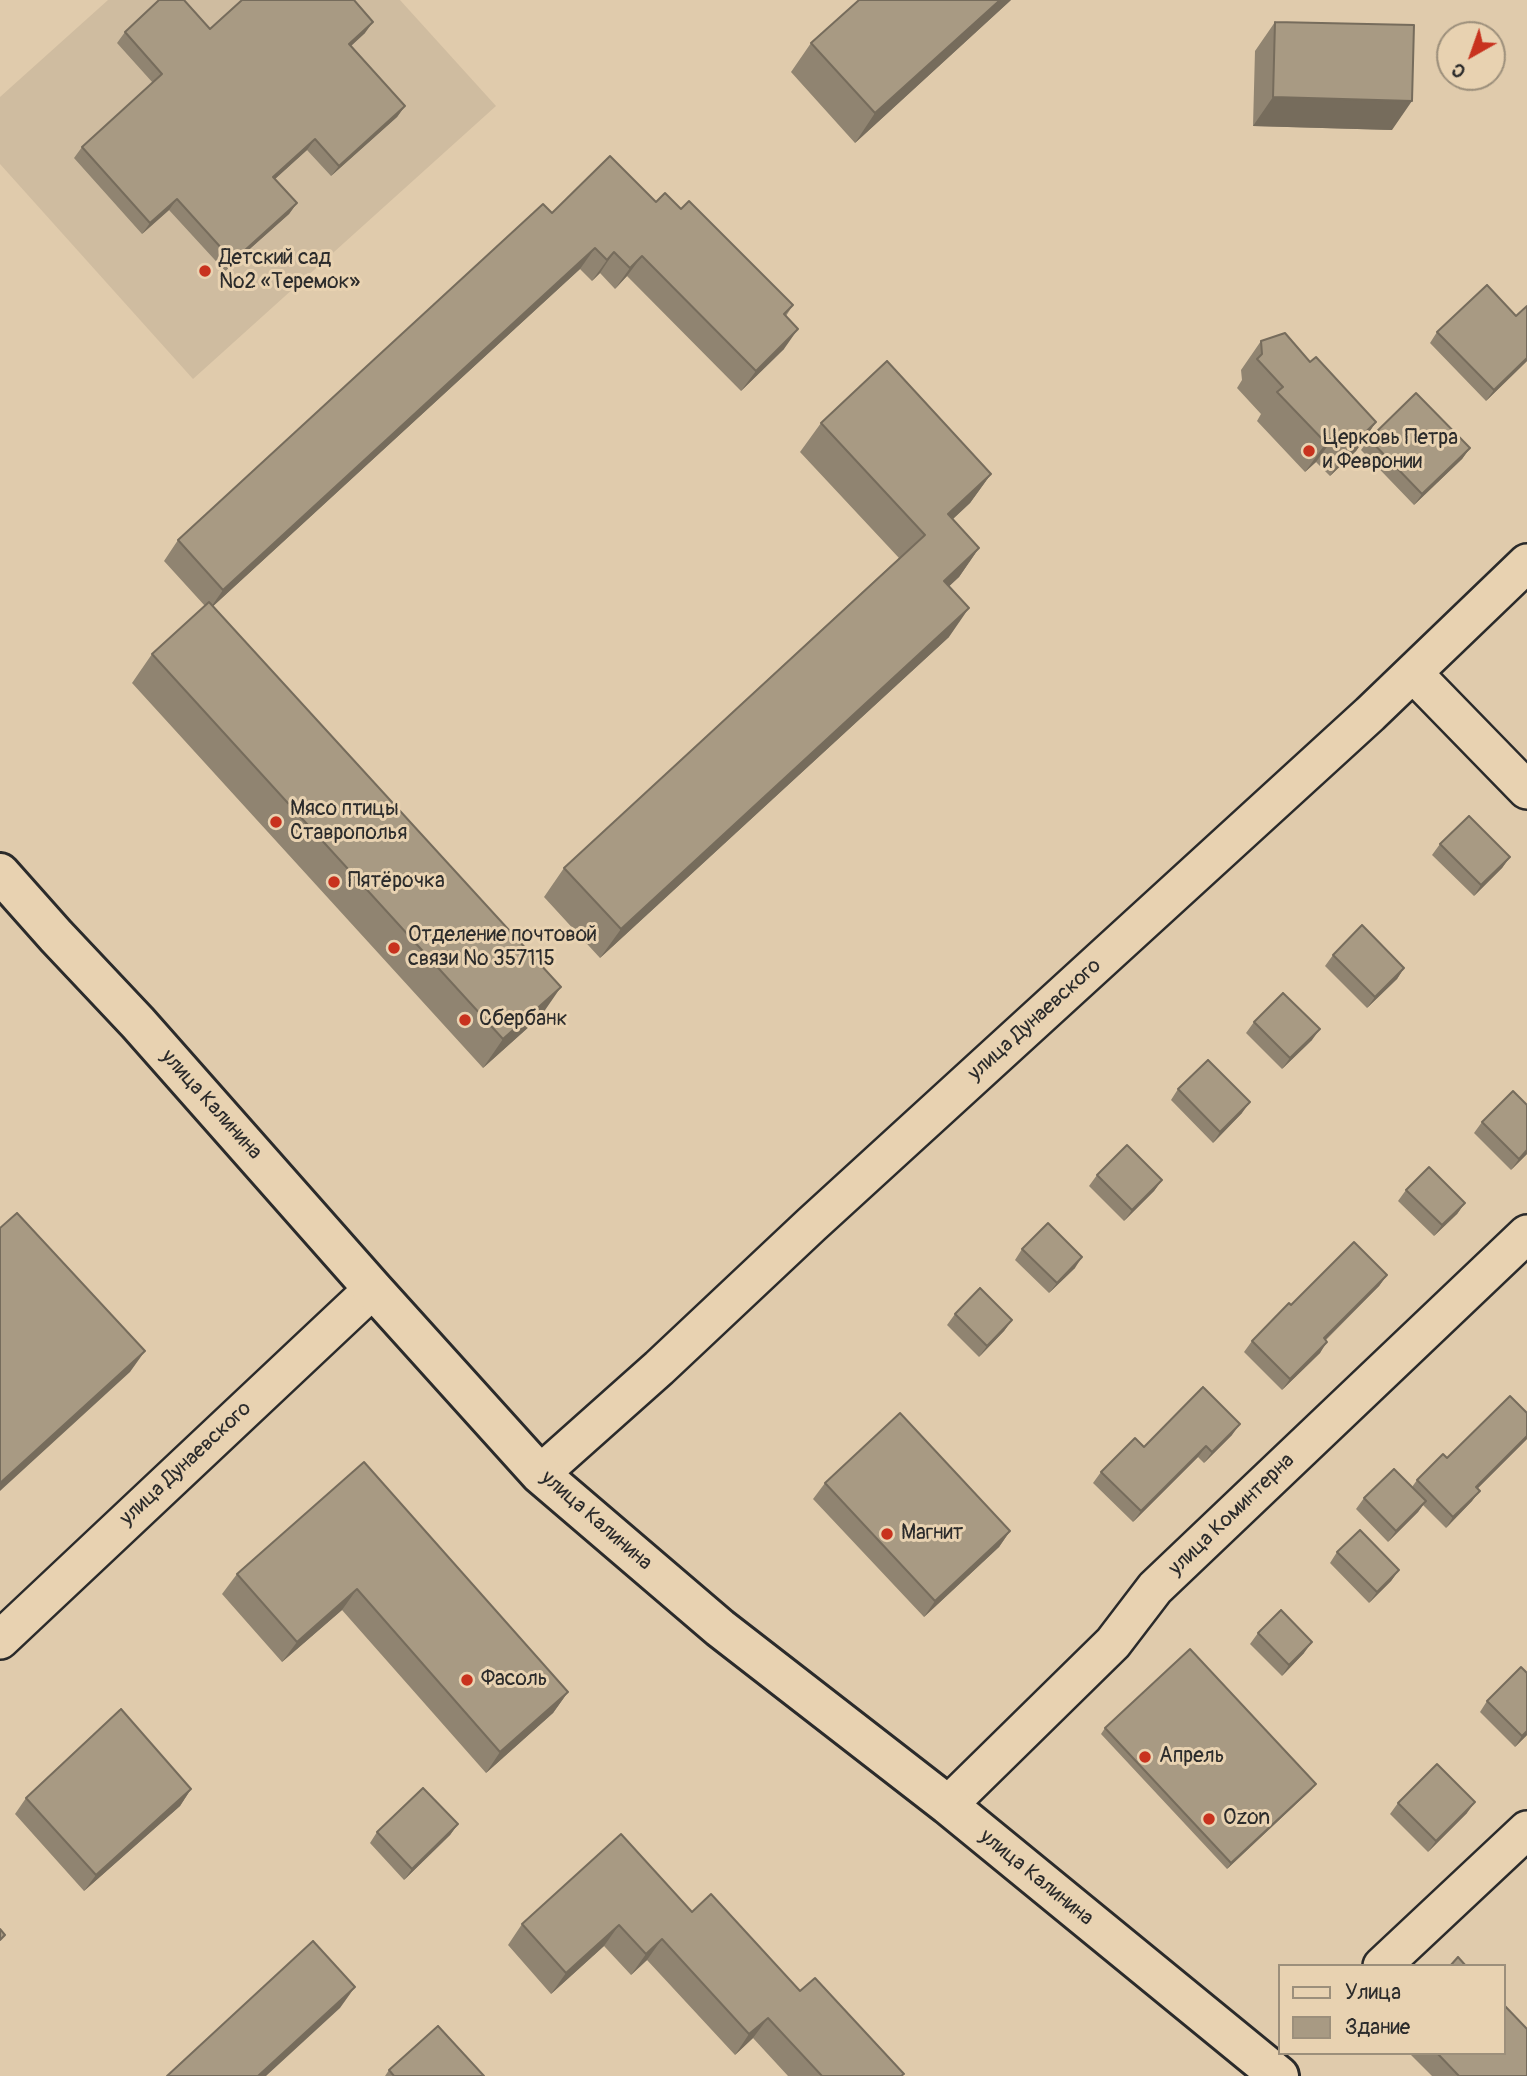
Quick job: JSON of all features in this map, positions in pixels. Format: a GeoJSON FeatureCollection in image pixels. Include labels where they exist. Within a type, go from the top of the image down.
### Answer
{"type":"FeatureCollection","features":[{"type":"Feature","properties":{"kind":"main road","name":"улица Калинина"},"geometry":{"type":"LineString","coordinates":[[0,873],[147,1033],[540,1474],[720,1628],[1278,2066]]}},
{"type":"Feature","properties":{"kind":"street","name":"улица Дунаевского"},"geometry":{"type":"LineString","coordinates":[[540,1474],[1370,715],[1527,563]]}},
{"type":"Feature","properties":{"kind":"street"},"geometry":{"type":"LineString","coordinates":[[1413,673],[1527,790]]}},
{"type":"Feature","properties":{"kind":"street","name":"улица Коминтерна"},"geometry":{"type":"LineString","coordinates":[[948,1805],[1113,1643],[1155,1588],[1527,1234]]}},
{"type":"Feature","properties":{"kind":"street","name":"улица Дунаевского"},"geometry":{"type":"LineString","coordinates":[[0,1640],[373,1289]]}},
{"type":"Feature","properties":{"kind":"street"},"geometry":{"type":"LineString","coordinates":[[1384,1964],[1527,1830]]}},
{"type":"Feature","properties":{"kind":"shaded area","name":"Детский сад №2 «Теремок»"},"geometry":{"type":"Polygon","coordinates":[[[108,0],[400,0],[496,106],[193,379],[0,164],[0,97],[108,0]]]}},
{"type":"Feature","properties":{"kind":"building"},"geometry":{"type":"Polygon","coordinates":[[[159,0],[184,0],[210,29],[242,0],[354,0],[373,22],[349,44],[405,106],[339,166],[315,139],[273,177],[297,203],[233,261],[177,199],[150,223],[82,147],[162,74],[125,32],[159,0]]]}},
{"type":"Feature","properties":{"kind":"building"},"geometry":{"type":"Polygon","coordinates":[[[859,0],[1000,0],[875,113],[811,43],[859,0]]]}},
{"type":"Feature","properties":{"kind":"building"},"geometry":{"type":"Polygon","coordinates":[[[1275,22],[1414,25],[1412,101],[1273,97],[1275,22]]]}},
{"type":"Feature","properties":{"kind":"building"},"geometry":{"type":"Polygon","coordinates":[[[610,156],[656,202],[665,193],[681,209],[689,201],[793,305],[784,314],[798,329],[756,371],[642,256],[630,268],[614,252],[607,260],[595,248],[223,590],[178,540],[543,204],[552,213],[610,156]]]}},
{"type":"Feature","properties":{"kind":"building"},"geometry":{"type":"Polygon","coordinates":[[[1487,285],[1516,316],[1527,306],[1527,358],[1494,390],[1437,332],[1487,285]]]}},
{"type":"Feature","properties":{"kind":"building"},"geometry":{"type":"Polygon","coordinates":[[[1285,333],[1310,362],[1316,357],[1376,422],[1350,447],[1337,433],[1326,443],[1277,392],[1283,387],[1257,359],[1262,354],[1261,341],[1285,333]]]}},
{"type":"Feature","properties":{"kind":"building"},"geometry":{"type":"Polygon","coordinates":[[[887,361],[991,474],[948,514],[979,548],[944,581],[969,608],[621,929],[564,868],[925,535],[821,423],[887,361]]]}},
{"type":"Feature","properties":{"kind":"building"},"geometry":{"type":"Polygon","coordinates":[[[1416,393],[1470,448],[1422,494],[1369,439],[1416,393]]]}},
{"type":"Feature","properties":{"kind":"building"},"geometry":{"type":"Polygon","coordinates":[[[209,602],[561,987],[503,1039],[152,654],[209,602]]]}},
{"type":"Feature","properties":{"kind":"building"},"geometry":{"type":"Polygon","coordinates":[[[1469,816],[1510,857],[1481,885],[1440,844],[1469,816]]]}},
{"type":"Feature","properties":{"kind":"building"},"geometry":{"type":"Polygon","coordinates":[[[1362,925],[1404,968],[1375,997],[1333,955],[1362,925]]]}},
{"type":"Feature","properties":{"kind":"building"},"geometry":{"type":"Polygon","coordinates":[[[1283,993],[1320,1029],[1290,1058],[1254,1022],[1283,993]]]}},
{"type":"Feature","properties":{"kind":"building"},"geometry":{"type":"Polygon","coordinates":[[[1208,1060],[1250,1102],[1220,1132],[1178,1089],[1208,1060]]]}},
{"type":"Feature","properties":{"kind":"building"},"geometry":{"type":"Polygon","coordinates":[[[1513,1091],[1527,1105],[1527,1150],[1519,1159],[1482,1122],[1513,1091]]]}},
{"type":"Feature","properties":{"kind":"building"},"geometry":{"type":"Polygon","coordinates":[[[1127,1145],[1162,1180],[1132,1210],[1097,1175],[1127,1145]]]}},
{"type":"Feature","properties":{"kind":"building"},"geometry":{"type":"Polygon","coordinates":[[[1429,1167],[1465,1203],[1442,1225],[1406,1190],[1429,1167]]]}},
{"type":"Feature","properties":{"kind":"building"},"geometry":{"type":"Polygon","coordinates":[[[17,1213],[145,1351],[0,1483],[0,1228],[17,1213]]]}},
{"type":"Feature","properties":{"kind":"building"},"geometry":{"type":"Polygon","coordinates":[[[1048,1223],[1082,1257],[1057,1283],[1022,1249],[1048,1223]]]}},
{"type":"Feature","properties":{"kind":"building"},"geometry":{"type":"Polygon","coordinates":[[[1354,1242],[1387,1275],[1324,1338],[1327,1342],[1290,1379],[1252,1341],[1354,1242]]]}},
{"type":"Feature","properties":{"kind":"building"},"geometry":{"type":"Polygon","coordinates":[[[980,1288],[1012,1320],[987,1346],[955,1314],[980,1288]]]}},
{"type":"Feature","properties":{"kind":"building"},"geometry":{"type":"Polygon","coordinates":[[[1203,1387],[1240,1424],[1212,1452],[1206,1446],[1141,1511],[1101,1472],[1135,1438],[1144,1447],[1203,1387]]]}},
{"type":"Feature","properties":{"kind":"building"},"geometry":{"type":"Polygon","coordinates":[[[1510,1396],[1527,1413],[1527,1436],[1476,1487],[1480,1491],[1453,1517],[1417,1480],[1443,1454],[1447,1458],[1510,1396]]]}},
{"type":"Feature","properties":{"kind":"building"},"geometry":{"type":"Polygon","coordinates":[[[900,1413],[1010,1531],[935,1601],[825,1483],[900,1413]]]}},
{"type":"Feature","properties":{"kind":"building"},"geometry":{"type":"Polygon","coordinates":[[[364,1462],[568,1692],[500,1752],[357,1589],[297,1642],[237,1574],[364,1462]]]}},
{"type":"Feature","properties":{"kind":"building"},"geometry":{"type":"Polygon","coordinates":[[[1394,1469],[1426,1501],[1396,1531],[1364,1498],[1394,1469]]]}},
{"type":"Feature","properties":{"kind":"building"},"geometry":{"type":"Polygon","coordinates":[[[1360,1530],[1399,1570],[1377,1592],[1337,1552],[1360,1530]]]}},
{"type":"Feature","properties":{"kind":"building"},"geometry":{"type":"Polygon","coordinates":[[[1281,1610],[1312,1642],[1289,1665],[1258,1633],[1281,1610]]]}},
{"type":"Feature","properties":{"kind":"building"},"geometry":{"type":"Polygon","coordinates":[[[1190,1649],[1316,1784],[1231,1863],[1105,1728],[1190,1649]]]}},
{"type":"Feature","properties":{"kind":"building"},"geometry":{"type":"Polygon","coordinates":[[[1521,1667],[1527,1673],[1527,1731],[1522,1736],[1487,1701],[1521,1667]]]}},
{"type":"Feature","properties":{"kind":"building"},"geometry":{"type":"Polygon","coordinates":[[[121,1709],[191,1789],[96,1875],[26,1798],[121,1709]]]}},
{"type":"Feature","properties":{"kind":"building"},"geometry":{"type":"Polygon","coordinates":[[[1437,1764],[1475,1802],[1436,1841],[1398,1803],[1437,1764]]]}},
{"type":"Feature","properties":{"kind":"building"},"geometry":{"type":"Polygon","coordinates":[[[423,1788],[458,1824],[412,1869],[377,1832],[423,1788]]]}},
{"type":"Feature","properties":{"kind":"building"},"geometry":{"type":"Polygon","coordinates":[[[621,1834],[692,1912],[711,1894],[800,1991],[815,1978],[904,2074],[822,2076],[768,2018],[749,2034],[662,1939],[646,1954],[619,1925],[566,1973],[522,1924],[621,1834]]]}},
{"type":"Feature","properties":{"kind":"building"},"geometry":{"type":"Polygon","coordinates":[[[313,1941],[355,1987],[258,2076],[167,2076],[313,1941]]]}},
{"type":"Feature","properties":{"kind":"building"},"geometry":{"type":"Polygon","coordinates":[[[1458,1957],[1464,1964],[1452,1964],[1458,1957]]]}},
{"type":"Feature","properties":{"kind":"building"},"geometry":{"type":"Polygon","coordinates":[[[1506,2007],[1527,2029],[1527,2076],[1459,2076],[1439,2055],[1506,2055],[1506,2007]]]}},
{"type":"Feature","properties":{"kind":"building"},"geometry":{"type":"Polygon","coordinates":[[[438,2026],[484,2076],[394,2076],[389,2070],[438,2026]]]}},
{"type":"Feature","properties":{"kind":"place","name":"Детский сад №2 «Теремок»"},"geometry":{"type":"Point","coordinates":[205,271]}},
{"type":"Feature","properties":{"kind":"place","name":"Церковь Петра и Февронии"},"geometry":{"type":"Point","coordinates":[1309,451]}},
{"type":"Feature","properties":{"kind":"place","name":"Мясо птицы Ставрополья"},"geometry":{"type":"Point","coordinates":[276,822]}},
{"type":"Feature","properties":{"kind":"place","name":"Пятёрочка"},"geometry":{"type":"Point","coordinates":[334,882]}},
{"type":"Feature","properties":{"kind":"place","name":"Отделение почтовой связи № 357115"},"geometry":{"type":"Point","coordinates":[394,948]}},
{"type":"Feature","properties":{"kind":"place","name":"Сбербанк"},"geometry":{"type":"Point","coordinates":[465,1020]}},
{"type":"Feature","properties":{"kind":"place","name":"Магнит"},"geometry":{"type":"Point","coordinates":[887,1534]}},
{"type":"Feature","properties":{"kind":"place","name":"Фасоль"},"geometry":{"type":"Point","coordinates":[467,1680]}},
{"type":"Feature","properties":{"kind":"place","name":"Апрель"},"geometry":{"type":"Point","coordinates":[1145,1757]}},
{"type":"Feature","properties":{"kind":"place","name":"Ozon"},"geometry":{"type":"Point","coordinates":[1209,1819]}}]}
